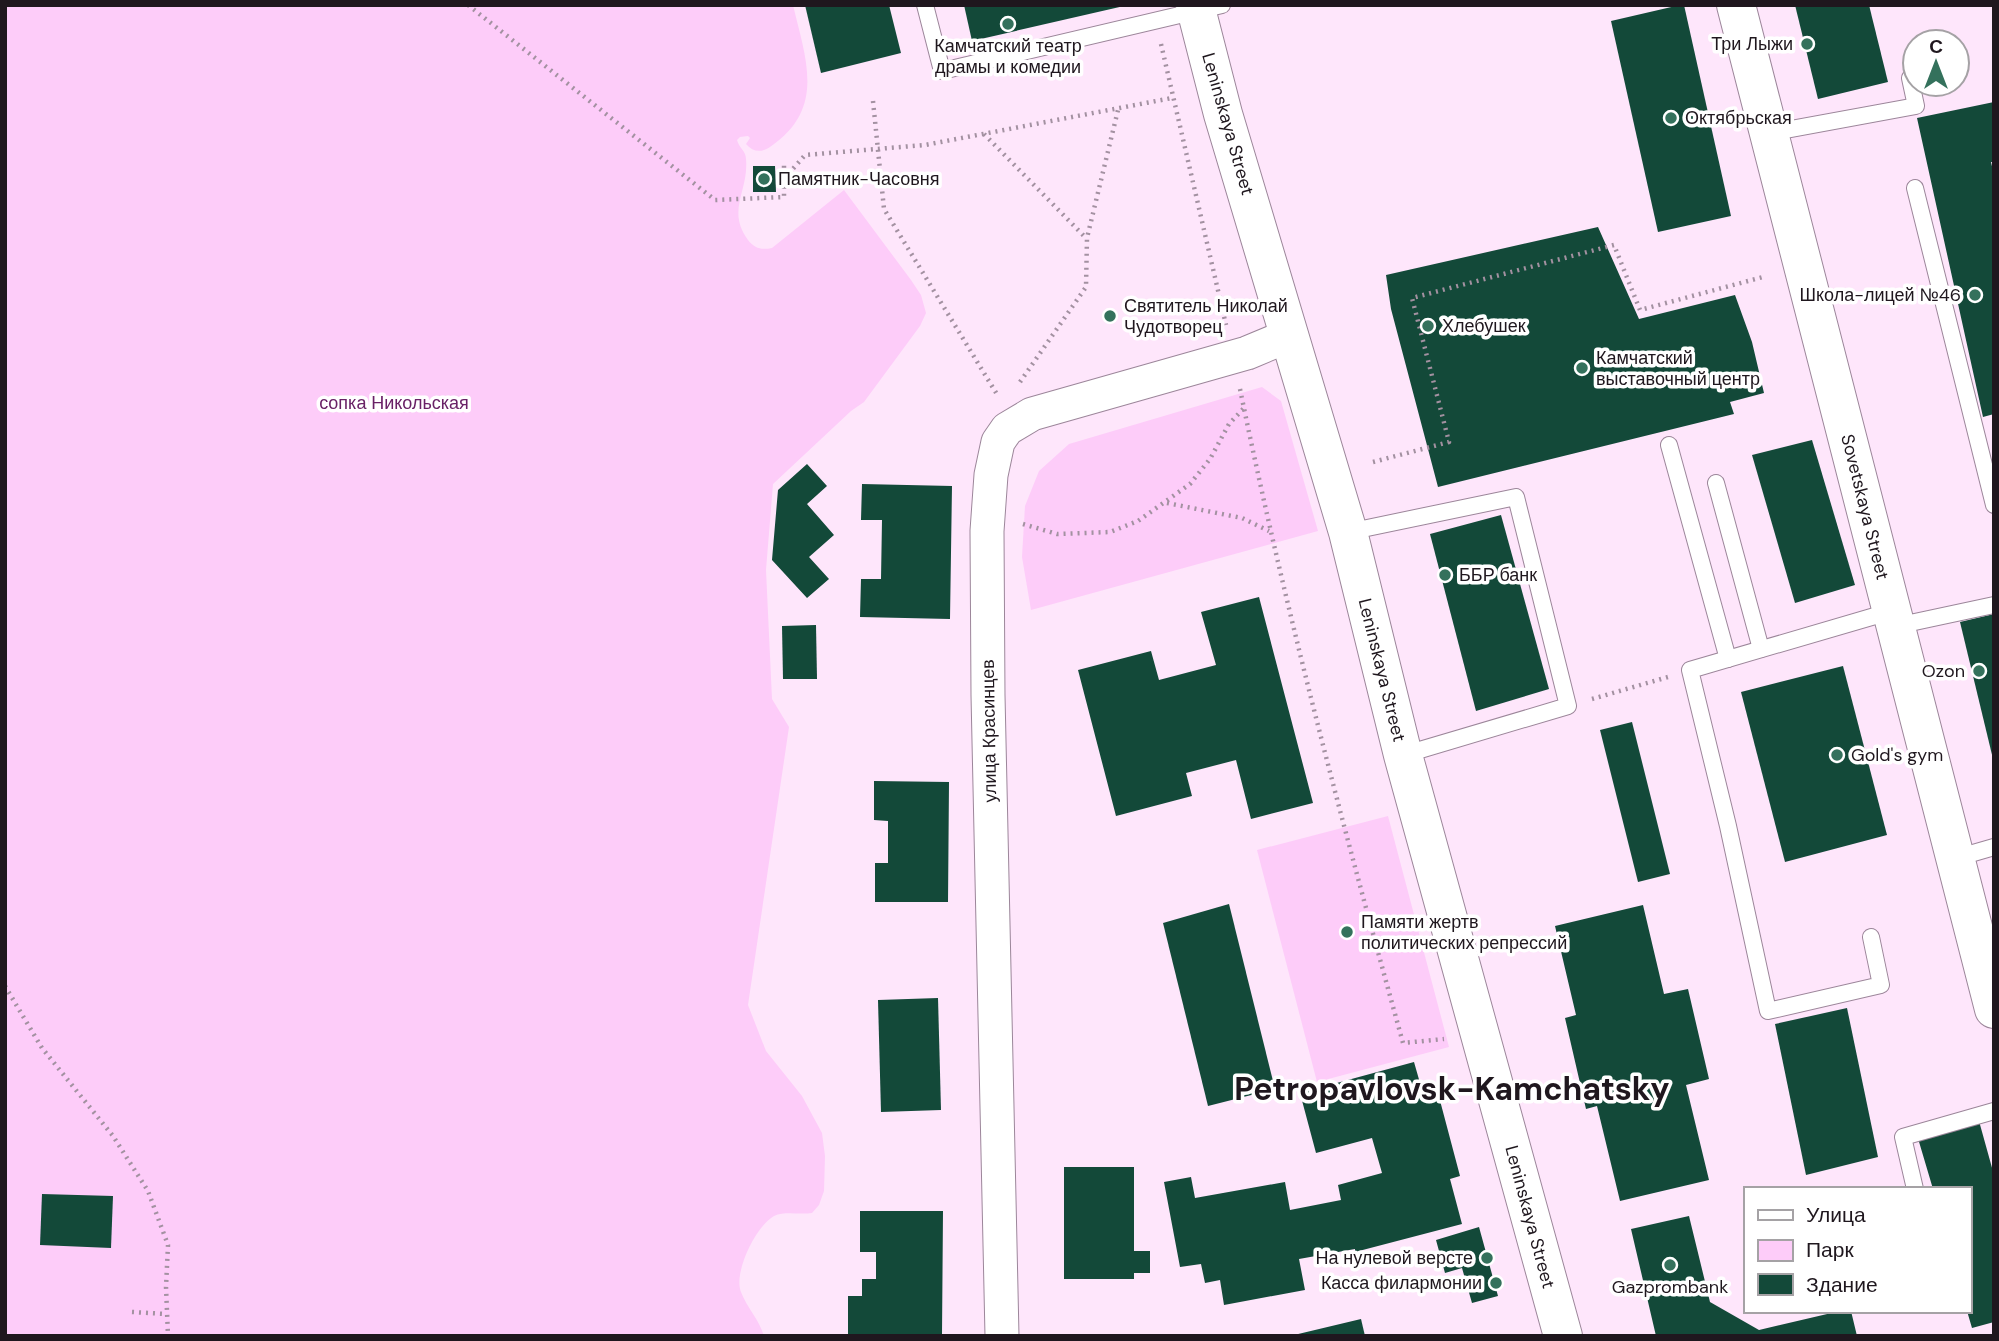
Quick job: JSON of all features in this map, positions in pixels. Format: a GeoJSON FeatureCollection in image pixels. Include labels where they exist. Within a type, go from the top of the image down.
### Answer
{"type":"FeatureCollection","features":[{"type":"Feature","properties":{"kind":"main road","name":"Sovetskaya Street"},"geometry":{"type":"LineString","coordinates":[[1737,5],[1994,1009]]}},
{"type":"Feature","properties":{"kind":"main road","name":"Leninskaya Street"},"geometry":{"type":"LineString","coordinates":[[1205,7],[1223,114],[1348,532],[1403,755],[1563,1336]]}},
{"type":"Feature","properties":{"kind":"street"},"geometry":{"type":"LineString","coordinates":[[1014,423],[1032,414],[1234,357],[1290,335]]}},
{"type":"Feature","properties":{"kind":"street","name":"улица Красинцев"},"geometry":{"type":"LineString","coordinates":[[1002,1336],[988,709],[988,515],[996,450],[1003,434],[1014,423]]}},
{"type":"Feature","properties":{"kind":"lane"},"geometry":{"type":"LineString","coordinates":[[925,5],[942,71],[1205,7]]}},
{"type":"Feature","properties":{"kind":"lane"},"geometry":{"type":"LineString","coordinates":[[1769,133],[1916,106],[1914,98]]}},
{"type":"Feature","properties":{"kind":"lane"},"geometry":{"type":"LineString","coordinates":[[1915,188],[1994,505]]}},
{"type":"Feature","properties":{"kind":"lane"},"geometry":{"type":"LineString","coordinates":[[1668,445],[1728,659]]}},
{"type":"Feature","properties":{"kind":"lane"},"geometry":{"type":"LineString","coordinates":[[1716,483],[1760,649]]}},
{"type":"Feature","properties":{"kind":"lane"},"geometry":{"type":"LineString","coordinates":[[1348,532],[1516,497],[1568,706],[1403,755]]}},
{"type":"Feature","properties":{"kind":"lane"},"geometry":{"type":"LineString","coordinates":[[1871,937],[1881,985],[1768,1011],[1728,826],[1690,670],[1760,649],[1894,619],[1994,605]]}},
{"type":"Feature","properties":{"kind":"lane"},"geometry":{"type":"LineString","coordinates":[[1955,859],[1994,848]]}},
{"type":"Feature","properties":{"kind":"lane"},"geometry":{"type":"LineString","coordinates":[[1915,1187],[1903,1137],[1994,1111]]}},
{"type":"Feature","properties":{"kind":"path"},"geometry":{"type":"LineString","coordinates":[[468,5],[715,200],[784,197],[784,162]]}},
{"type":"Feature","properties":{"kind":"path"},"geometry":{"type":"LineString","coordinates":[[1156,21],[1234,357],[1269,531],[1341,819],[1403,1043],[1448,1039]]}},
{"type":"Feature","properties":{"kind":"path"},"geometry":{"type":"LineString","coordinates":[[784,179],[805,155],[925,145],[1172,98]]}},
{"type":"Feature","properties":{"kind":"path"},"geometry":{"type":"LineString","coordinates":[[873,101],[884,209],[1014,423]]}},
{"type":"Feature","properties":{"kind":"path"},"geometry":{"type":"LineString","coordinates":[[1014,423],[1013,392],[1086,287],[1087,238],[1118,110]]}},
{"type":"Feature","properties":{"kind":"path"},"geometry":{"type":"LineString","coordinates":[[984,134],[1087,238]]}},
{"type":"Feature","properties":{"kind":"path"},"geometry":{"type":"LineString","coordinates":[[1373,462],[1449,442],[1412,298],[1614,246],[1640,310],[1763,277]]}},
{"type":"Feature","properties":{"kind":"path"},"geometry":{"type":"LineString","coordinates":[[988,515],[1057,534],[1111,532],[1138,521],[1190,484],[1210,459],[1229,424],[1244,408]]}},
{"type":"Feature","properties":{"kind":"path"},"geometry":{"type":"LineString","coordinates":[[1166,503],[1242,518],[1269,531]]}},
{"type":"Feature","properties":{"kind":"path"},"geometry":{"type":"LineString","coordinates":[[1568,706],[1690,670]]}},
{"type":"Feature","properties":{"kind":"path"},"geometry":{"type":"LineString","coordinates":[[5,986],[42,1048],[113,1136],[148,1191],[168,1245],[168,1336]]}},
{"type":"Feature","properties":{"kind":"path"},"geometry":{"type":"LineString","coordinates":[[132,1312],[166,1314]]}},
{"type":"Feature","properties":{"kind":"green space","name":"сопка Никольская"},"geometry":{"type":"Polygon","coordinates":[[[5,5],[793,5],[806,64],[805,100],[799,117],[788,132],[770,147],[757,151],[746,144],[750,138],[748,136],[737,140],[746,159],[738,210],[742,229],[756,247],[772,248],[844,190],[921,295],[926,313],[920,326],[864,402],[773,484],[766,570],[772,699],[789,727],[748,1005],[766,1051],[802,1096],[822,1133],[825,1156],[824,1191],[819,1205],[812,1213],[783,1214],[767,1221],[754,1239],[743,1262],[739,1284],[741,1292],[764,1336],[5,1336],[5,5]]]}},
{"type":"Feature","properties":{"kind":"green space"},"geometry":{"type":"Polygon","coordinates":[[[1262,387],[1281,401],[1318,531],[1031,610],[1022,557],[1025,506],[1039,471],[1069,444],[1262,387]]]}},
{"type":"Feature","properties":{"kind":"green space"},"geometry":{"type":"Polygon","coordinates":[[[1388,816],[1449,1047],[1317,1082],[1257,850],[1388,816]]]}},
{"type":"Feature","properties":{"kind":"building"},"geometry":{"type":"Polygon","coordinates":[[[805,5],[889,5],[901,53],[821,73],[805,5]]]}},
{"type":"Feature","properties":{"kind":"building","name":"Камчатский театр драмы и комедии"},"geometry":{"type":"Polygon","coordinates":[[[964,5],[1123,5],[1124,6],[972,41],[964,5]]]}},
{"type":"Feature","properties":{"kind":"building","name":"Октябрьская"},"geometry":{"type":"Polygon","coordinates":[[[1684,5],[1731,216],[1658,232],[1611,21],[1684,5]]]}},
{"type":"Feature","properties":{"kind":"building"},"geometry":{"type":"Polygon","coordinates":[[[1795,5],[1869,5],[1888,82],[1818,99],[1795,5]]]}},
{"type":"Feature","properties":{"kind":"building","name":"Школа-лицей №46"},"geometry":{"type":"Polygon","coordinates":[[[1994,102],[1994,162],[1991,162],[1994,175],[1994,414],[1983,417],[1917,118],[1994,102]]]}},
{"type":"Feature","properties":{"kind":"building","name":"Памятник-Часовня"},"geometry":{"type":"Polygon","coordinates":[[[753,166],[775,166],[776,192],[753,192],[753,166]]]}},
{"type":"Feature","properties":{"kind":"building","name":"Камчатский выставочный центр"},"geometry":{"type":"Polygon","coordinates":[[[1598,227],[1639,319],[1735,295],[1752,342],[1764,393],[1730,402],[1734,414],[1438,487],[1391,309],[1386,275],[1598,227]]]}},
{"type":"Feature","properties":{"kind":"building"},"geometry":{"type":"Polygon","coordinates":[[[1812,440],[1855,585],[1795,603],[1752,455],[1812,440]]]}},
{"type":"Feature","properties":{"kind":"building"},"geometry":{"type":"Polygon","coordinates":[[[807,464],[827,486],[807,504],[834,535],[809,557],[829,579],[807,598],[772,560],[778,490],[807,464]]]}},
{"type":"Feature","properties":{"kind":"building"},"geometry":{"type":"Polygon","coordinates":[[[862,484],[952,486],[950,619],[860,617],[861,579],[881,579],[882,520],[861,520],[862,484]]]}},
{"type":"Feature","properties":{"kind":"building"},"geometry":{"type":"Polygon","coordinates":[[[1501,515],[1549,689],[1476,711],[1430,534],[1501,515]]]}},
{"type":"Feature","properties":{"kind":"building"},"geometry":{"type":"Polygon","coordinates":[[[1259,597],[1313,803],[1251,819],[1236,760],[1186,773],[1192,796],[1116,816],[1078,670],[1151,651],[1159,680],[1216,665],[1201,612],[1259,597]]]}},
{"type":"Feature","properties":{"kind":"building"},"geometry":{"type":"Polygon","coordinates":[[[1994,614],[1994,759],[1993,759],[1960,622],[1994,614]]]}},
{"type":"Feature","properties":{"kind":"building"},"geometry":{"type":"Polygon","coordinates":[[[816,625],[817,679],[783,679],[782,626],[816,625]]]}},
{"type":"Feature","properties":{"kind":"building"},"geometry":{"type":"Polygon","coordinates":[[[1843,666],[1887,835],[1785,862],[1741,692],[1843,666]]]}},
{"type":"Feature","properties":{"kind":"building"},"geometry":{"type":"Polygon","coordinates":[[[1632,722],[1670,874],[1638,882],[1600,730],[1632,722]]]}},
{"type":"Feature","properties":{"kind":"building"},"geometry":{"type":"Polygon","coordinates":[[[874,781],[949,782],[948,902],[875,902],[875,863],[888,863],[888,821],[874,820],[874,781]]]}},
{"type":"Feature","properties":{"kind":"building"},"geometry":{"type":"Polygon","coordinates":[[[1229,904],[1275,1089],[1208,1106],[1163,923],[1229,904]]]}},
{"type":"Feature","properties":{"kind":"building"},"geometry":{"type":"Polygon","coordinates":[[[1643,905],[1664,994],[1688,989],[1709,1079],[1686,1085],[1709,1180],[1620,1201],[1597,1106],[1586,1109],[1565,1018],[1576,1015],[1555,926],[1643,905]]]}},
{"type":"Feature","properties":{"kind":"building"},"geometry":{"type":"Polygon","coordinates":[[[938,998],[941,1110],[881,1112],[878,1000],[938,998]]]}},
{"type":"Feature","properties":{"kind":"building"},"geometry":{"type":"Polygon","coordinates":[[[1847,1008],[1878,1157],[1806,1175],[1775,1024],[1847,1008]]]}},
{"type":"Feature","properties":{"kind":"building"},"geometry":{"type":"Polygon","coordinates":[[[1414,1062],[1424,1097],[1438,1093],[1460,1176],[1450,1179],[1462,1224],[1355,1252],[1355,1249],[1299,1259],[1305,1290],[1224,1305],[1220,1280],[1205,1283],[1201,1264],[1180,1267],[1164,1182],[1191,1177],[1195,1198],[1285,1182],[1290,1210],[1341,1200],[1338,1185],[1382,1173],[1372,1138],[1316,1153],[1300,1093],[1414,1062]]]}},
{"type":"Feature","properties":{"kind":"building"},"geometry":{"type":"Polygon","coordinates":[[[1979,1121],[1994,1175],[1994,1322],[1972,1328],[1968,1313],[1971,1313],[1971,1187],[1932,1187],[1917,1135],[1979,1121]]]}},
{"type":"Feature","properties":{"kind":"building"},"geometry":{"type":"Polygon","coordinates":[[[1064,1167],[1134,1167],[1134,1251],[1150,1251],[1150,1273],[1134,1273],[1134,1279],[1064,1279],[1064,1167]]]}},
{"type":"Feature","properties":{"kind":"building"},"geometry":{"type":"Polygon","coordinates":[[[42,1194],[113,1196],[111,1248],[40,1245],[42,1194]]]}},
{"type":"Feature","properties":{"kind":"building"},"geometry":{"type":"Polygon","coordinates":[[[860,1211],[943,1211],[942,1335],[848,1335],[848,1296],[862,1296],[862,1279],[876,1279],[876,1252],[860,1252],[860,1211]]]}},
{"type":"Feature","properties":{"kind":"building","name":"Gazprombank"},"geometry":{"type":"Polygon","coordinates":[[[1689,1216],[1710,1302],[1759,1330],[1831,1313],[1851,1313],[1857,1336],[1656,1336],[1631,1229],[1689,1216]]]}},
{"type":"Feature","properties":{"kind":"building"},"geometry":{"type":"Polygon","coordinates":[[[1479,1227],[1498,1296],[1472,1303],[1462,1268],[1445,1273],[1436,1240],[1479,1227]]]}},
{"type":"Feature","properties":{"kind":"building"},"geometry":{"type":"Polygon","coordinates":[[[1361,1319],[1365,1336],[1294,1335],[1361,1319]]]}},
{"type":"Feature","properties":{"kind":"place","name":"Камчатский театр драмы и комедии"},"geometry":{"type":"Point","coordinates":[1008,24]}},
{"type":"Feature","properties":{"kind":"place","name":"Три Лыжи"},"geometry":{"type":"Point","coordinates":[1807,44]}},
{"type":"Feature","properties":{"kind":"place","name":"Октябрьская"},"geometry":{"type":"Point","coordinates":[1671,118]}},
{"type":"Feature","properties":{"kind":"place","name":"Памятник-Часовня"},"geometry":{"type":"Point","coordinates":[764,179]}},
{"type":"Feature","properties":{"kind":"place","name":"Школа-лицей №46"},"geometry":{"type":"Point","coordinates":[1975,295]}},
{"type":"Feature","properties":{"kind":"place","name":"Святитель Николай Чудотворец"},"geometry":{"type":"Point","coordinates":[1110,316]}},
{"type":"Feature","properties":{"kind":"place","name":"Хлебушек"},"geometry":{"type":"Point","coordinates":[1428,326]}},
{"type":"Feature","properties":{"kind":"place","name":"Камчатский выставочный центр"},"geometry":{"type":"Point","coordinates":[1582,368]}},
{"type":"Feature","properties":{"kind":"place","name":"ББР банк"},"geometry":{"type":"Point","coordinates":[1445,575]}},
{"type":"Feature","properties":{"kind":"place","name":"Ozon"},"geometry":{"type":"Point","coordinates":[1979,671]}},
{"type":"Feature","properties":{"kind":"place","name":"Gold's gym"},"geometry":{"type":"Point","coordinates":[1837,755]}},
{"type":"Feature","properties":{"kind":"place","name":"Памяти жертв политических репрессий"},"geometry":{"type":"Point","coordinates":[1347,932]}},
{"type":"Feature","properties":{"kind":"place","name":"На нулевой версте"},"geometry":{"type":"Point","coordinates":[1487,1258]}},
{"type":"Feature","properties":{"kind":"place","name":"Gazprombank"},"geometry":{"type":"Point","coordinates":[1670,1265]}},
{"type":"Feature","properties":{"kind":"place","name":"Касса филармонии"},"geometry":{"type":"Point","coordinates":[1496,1283]}},
{"type":"Feature","properties":{"kind":"district","name":"Petropavlovsk-Kamchatsky"},"geometry":{"type":"Point","coordinates":[1452,1089]}}]}
